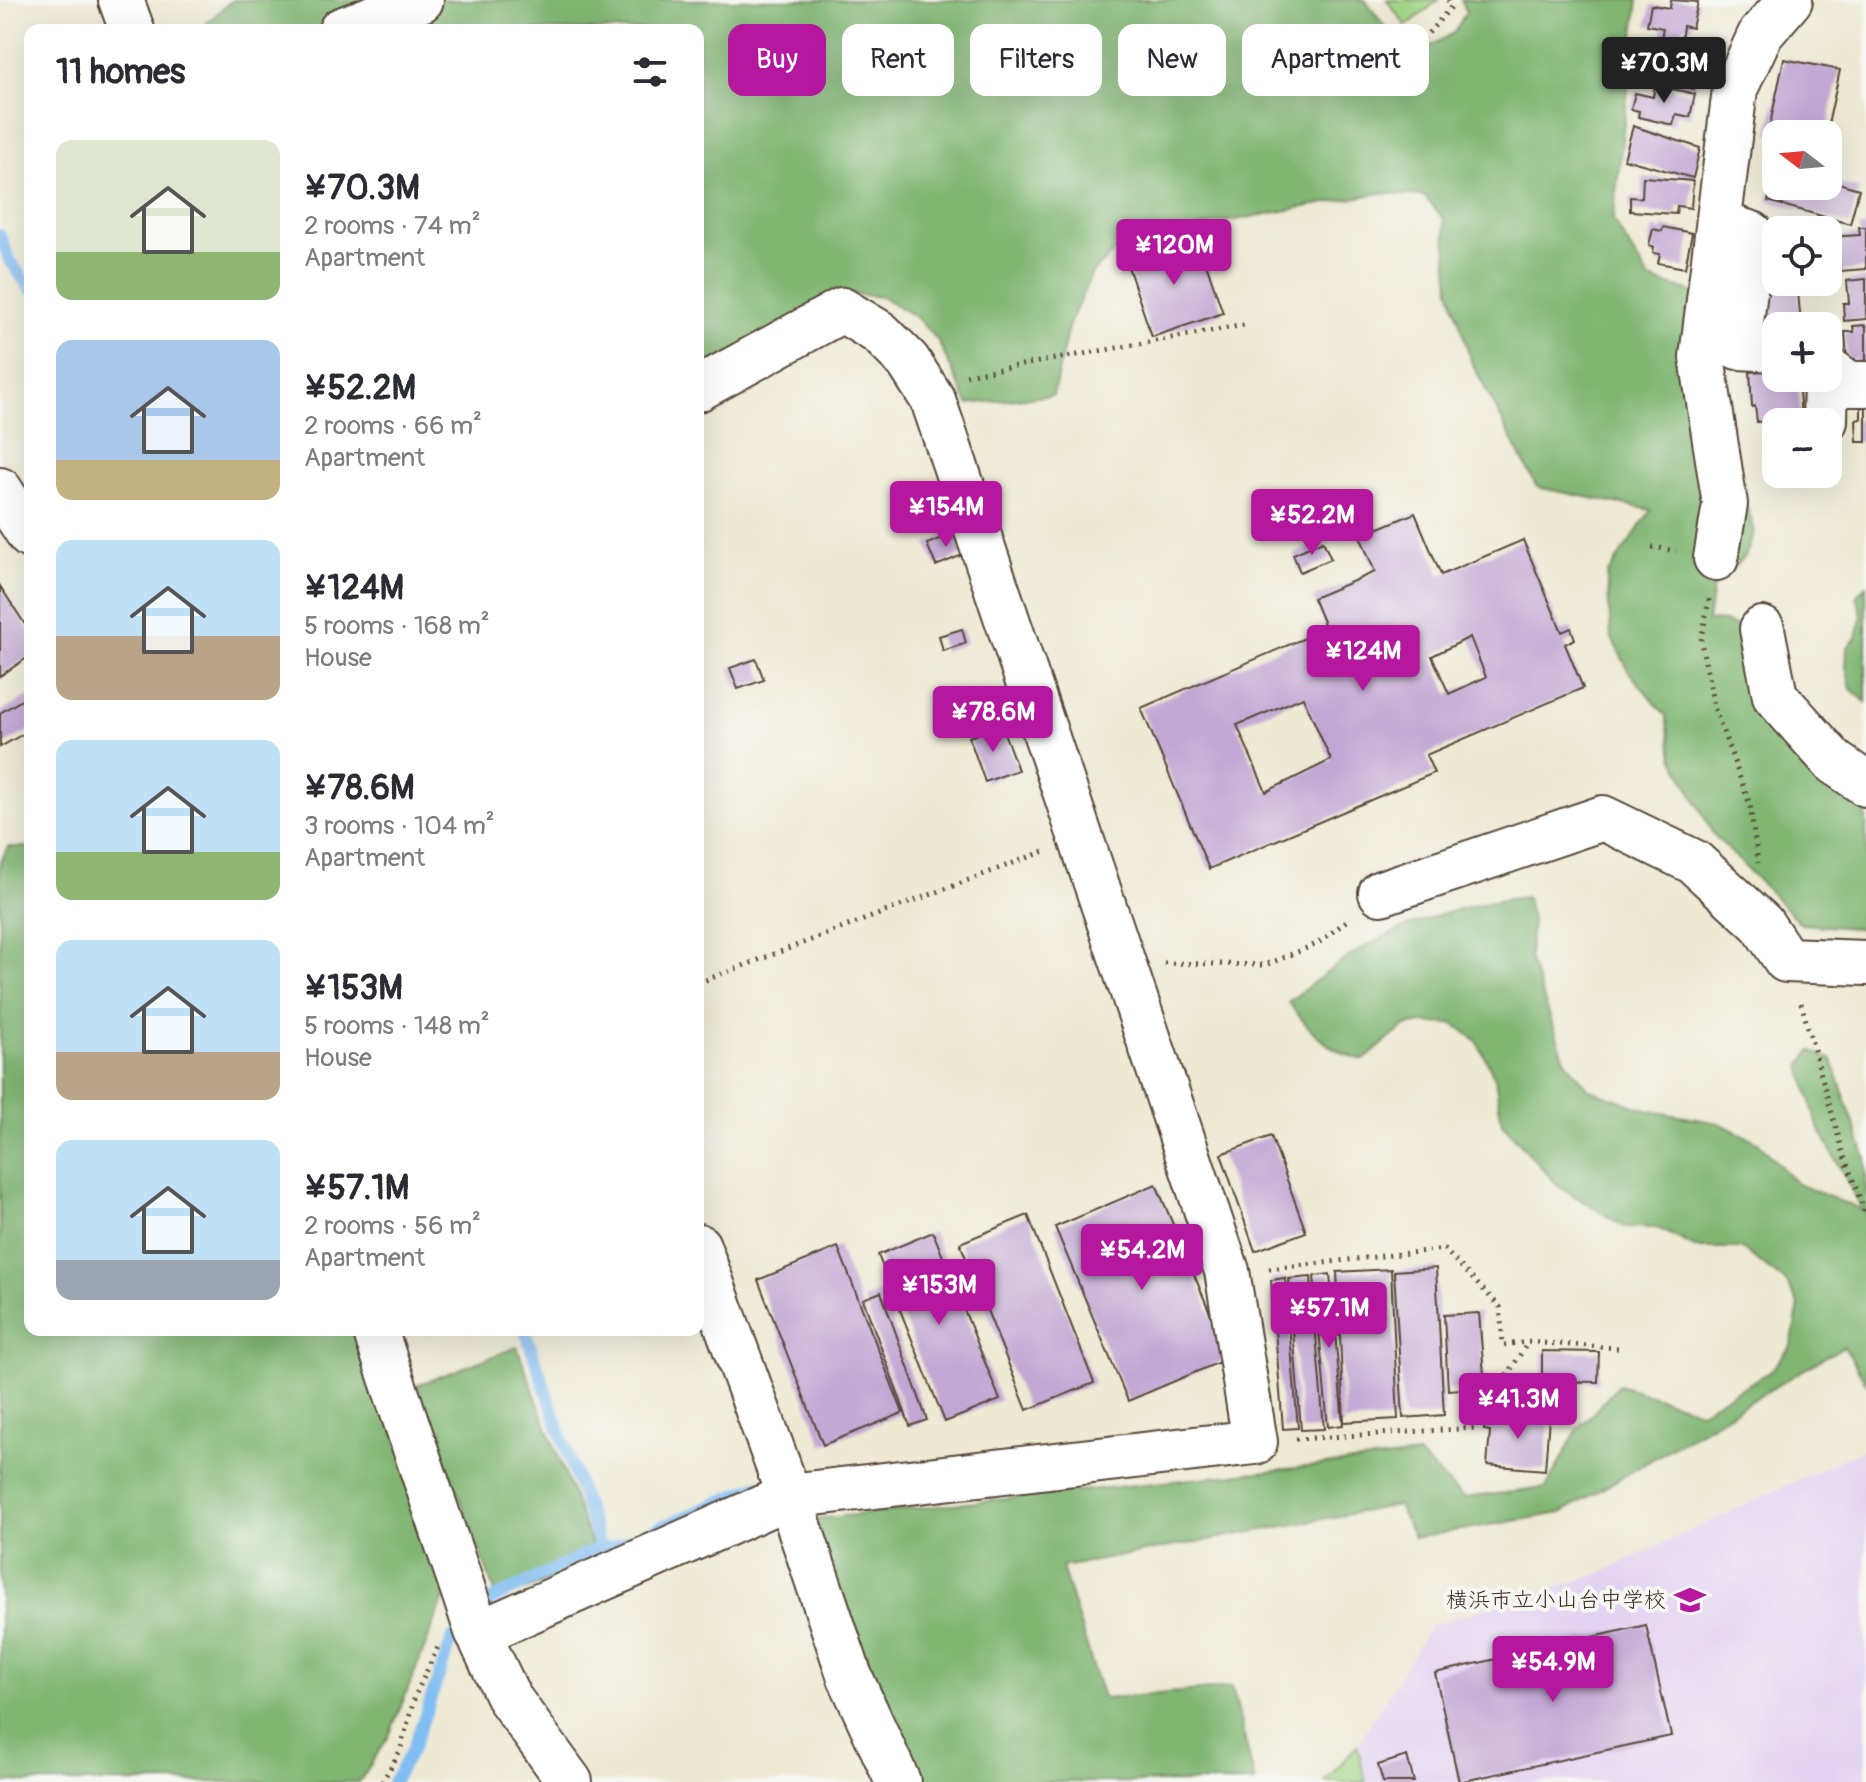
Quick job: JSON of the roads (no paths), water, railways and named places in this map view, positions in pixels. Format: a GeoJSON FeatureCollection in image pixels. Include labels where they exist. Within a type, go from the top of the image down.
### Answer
{"type":"FeatureCollection","features":[{"type":"Feature","properties":{"kind":"street"},"geometry":{"type":"LineString","coordinates":[[121,0],[130,24]]}},
{"type":"Feature","properties":{"kind":"street"},"geometry":{"type":"LineString","coordinates":[[357,24],[421,0]]}},
{"type":"Feature","properties":{"kind":"street"},"geometry":{"type":"LineString","coordinates":[[1716,558],[1725,504],[1702,357],[1735,89],[1760,35],[1790,0]]}},
{"type":"Feature","properties":{"kind":"street"},"geometry":{"type":"LineString","coordinates":[[1720,224],[1752,234],[1738,347],[1762,348]]}},
{"type":"Feature","properties":{"kind":"street"},"geometry":{"type":"LineString","coordinates":[[472,1615],[789,1496],[1255,1442],[1227,1271],[933,400],[908,361],[880,333],[842,310],[704,386]]}},
{"type":"Feature","properties":{"kind":"street"},"geometry":{"type":"LineString","coordinates":[[1842,379],[1849,384],[1866,384]]}},
{"type":"Feature","properties":{"kind":"street"},"geometry":{"type":"LineString","coordinates":[[0,490],[24,527]]}},
{"type":"Feature","properties":{"kind":"street"},"geometry":{"type":"LineString","coordinates":[[1762,629],[1775,696],[1834,762],[1866,784]]}},
{"type":"Feature","properties":{"kind":"street"},"geometry":{"type":"LineString","coordinates":[[1381,893],[1603,818],[1694,862],[1762,924],[1786,960],[1866,963]]}},
{"type":"Feature","properties":{"kind":"street"},"geometry":{"type":"LineString","coordinates":[[704,1262],[789,1496],[850,1677],[898,1782]]}},
{"type":"Feature","properties":{"kind":"street"},"geometry":{"type":"LineString","coordinates":[[377,1336],[472,1615],[509,1698],[570,1782]]}},
{"type":"Feature","properties":{"kind":"waterway"},"geometry":{"type":"LineString","coordinates":[[0,235],[9,259],[24,280]]}},
{"type":"Feature","properties":{"kind":"waterway"},"geometry":{"type":"LineString","coordinates":[[527,1336],[600,1547]]}},
{"type":"Feature","properties":{"kind":"waterway"},"geometry":{"type":"LineString","coordinates":[[480,1612],[491,1600],[600,1547],[613,1547],[759,1485]]}},
{"type":"Feature","properties":{"kind":"waterway"},"geometry":{"type":"LineString","coordinates":[[393,1782],[413,1748],[453,1637],[457,1638],[466,1628]]}},
{"type":"Feature","properties":{"kind":"place","name":"横浜市立小山台中学校"},"geometry":{"type":"Point","coordinates":[1690,1600]}}]}
